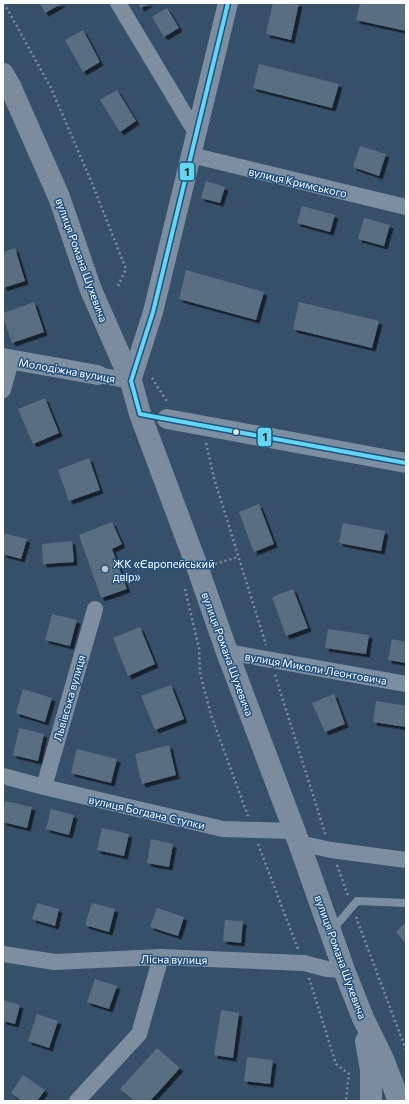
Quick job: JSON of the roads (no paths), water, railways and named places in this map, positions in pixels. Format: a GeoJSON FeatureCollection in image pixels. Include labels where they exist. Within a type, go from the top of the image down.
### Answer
{"type":"FeatureCollection","features":[{"type":"Feature","properties":{"kind":"main road","name":"вулиця Романа Шухевича"},"geometry":{"type":"LineString","coordinates":[[3,74],[32,134],[59,197],[91,290],[131,381],[140,414],[331,931],[344,970],[363,1018],[383,1059],[399,1101]]}},
{"type":"Feature","properties":{"kind":"main road"},"geometry":{"type":"LineString","coordinates":[[363,1018],[371,1070],[371,1101]]}},
{"type":"Feature","properties":{"kind":"street"},"geometry":{"type":"LineString","coordinates":[[118,3],[190,123],[197,132]]}},
{"type":"Feature","properties":{"kind":"street"},"geometry":{"type":"LineString","coordinates":[[131,381],[153,312],[228,3]]}},
{"type":"Feature","properties":{"kind":"street","name":"вулиця Кримського"},"geometry":{"type":"LineString","coordinates":[[191,156],[406,207]]}},
{"type":"Feature","properties":{"kind":"street"},"geometry":{"type":"LineString","coordinates":[[3,390],[7,359]]}},
{"type":"Feature","properties":{"kind":"street","name":"Молодіжна вулиця"},"geometry":{"type":"LineString","coordinates":[[7,359],[131,381]]}},
{"type":"Feature","properties":{"kind":"street"},"geometry":{"type":"LineString","coordinates":[[140,414],[168,412],[196,424],[406,463]]}},
{"type":"Feature","properties":{"kind":"street","name":"Львівська вулиця"},"geometry":{"type":"LineString","coordinates":[[44,787],[95,609]]}},
{"type":"Feature","properties":{"kind":"street","name":"вулиця Миколи Леонтовича"},"geometry":{"type":"LineString","coordinates":[[227,652],[406,684]]}},
{"type":"Feature","properties":{"kind":"street","name":"вулиця Богдана Ступки"},"geometry":{"type":"LineString","coordinates":[[3,776],[223,830],[296,837],[331,850],[406,860]]}},
{"type":"Feature","properties":{"kind":"street","name":"Лісна вулиця"},"geometry":{"type":"LineString","coordinates":[[3,954],[54,962],[161,957],[304,963],[327,969],[344,970]]}},
{"type":"Feature","properties":{"kind":"street"},"geometry":{"type":"LineString","coordinates":[[77,1101],[139,1034],[161,957]]}},
{"type":"Feature","properties":{"kind":"lane"},"geometry":{"type":"LineString","coordinates":[[331,931],[357,900],[406,903]]}},
{"type":"Feature","properties":{"kind":"place","name":"ЖК «Європейський двір»"},"geometry":{"type":"Point","coordinates":[105,569]}}]}
